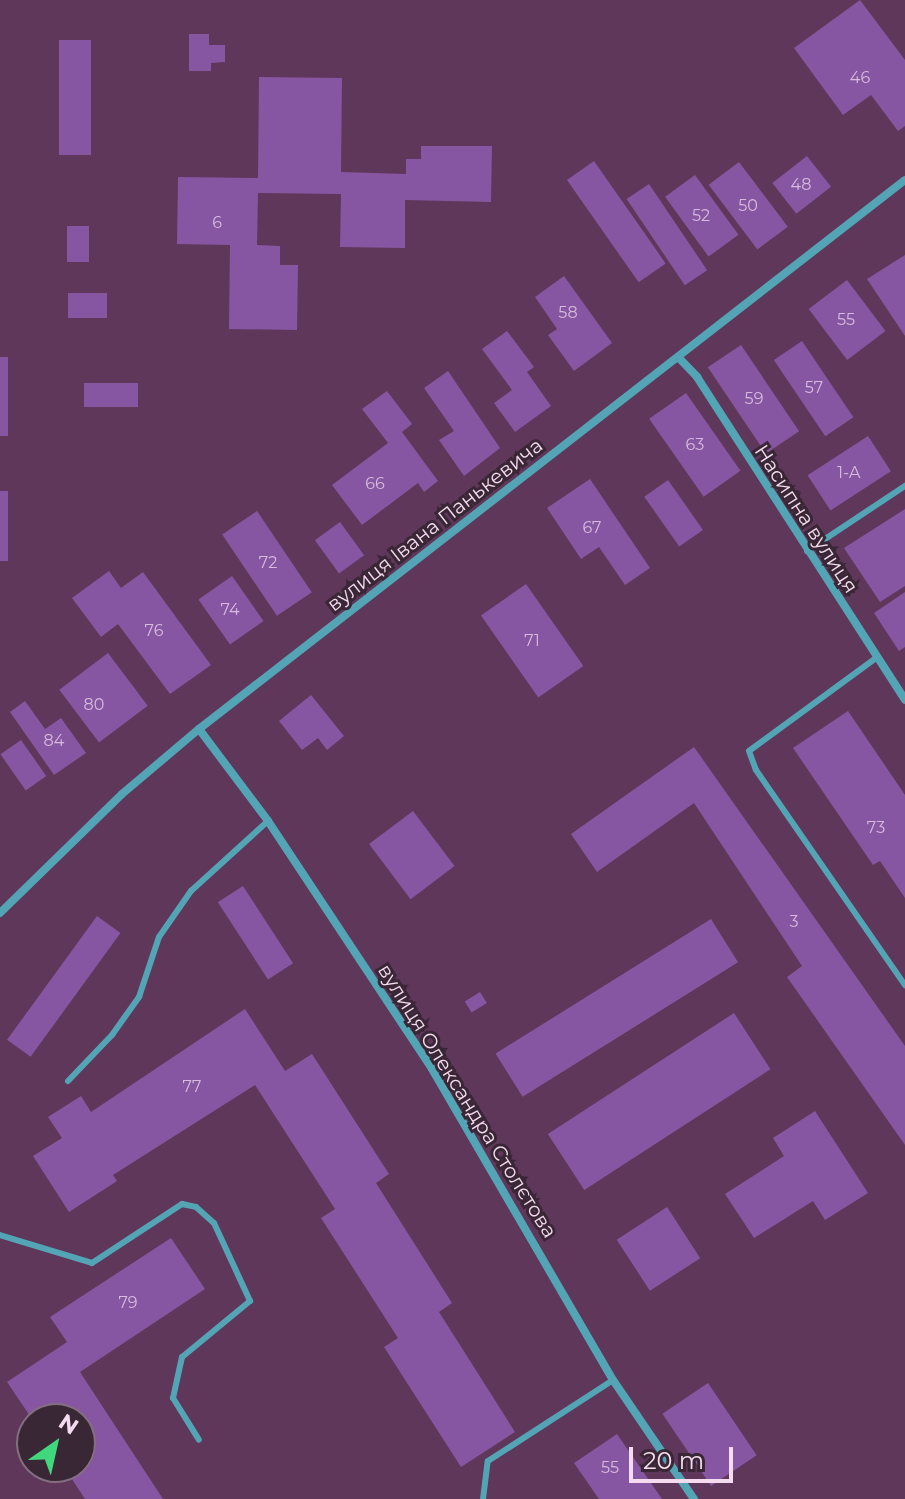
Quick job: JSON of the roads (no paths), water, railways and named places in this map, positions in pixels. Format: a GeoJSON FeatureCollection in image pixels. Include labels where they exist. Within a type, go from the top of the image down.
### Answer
{"type":"FeatureCollection","features":[{"type":"Feature","properties":{"kind":"street","name":"вулиця Івана Панькевича"},"geometry":{"type":"LineString","coordinates":[[0,913],[122,794],[199,729],[905,180]]}},
{"type":"Feature","properties":{"kind":"street","name":"Насипна вулиця"},"geometry":{"type":"LineString","coordinates":[[678,357],[697,377],[905,700]]}},
{"type":"Feature","properties":{"kind":"street","name":"вулиця Олександра Столєтова"},"geometry":{"type":"LineString","coordinates":[[199,729],[268,821],[432,1069],[539,1246],[613,1380],[694,1499]]}},
{"type":"Feature","properties":{"kind":"lane"},"geometry":{"type":"LineString","coordinates":[[807,551],[905,486]]}},
{"type":"Feature","properties":{"kind":"lane"},"geometry":{"type":"LineString","coordinates":[[876,658],[749,751],[756,770],[905,985]]}},
{"type":"Feature","properties":{"kind":"lane"},"geometry":{"type":"LineString","coordinates":[[68,1081],[112,1035],[139,997],[159,937],[191,891],[268,821]]}},
{"type":"Feature","properties":{"kind":"lane"},"geometry":{"type":"LineString","coordinates":[[0,1235],[92,1263],[182,1204],[196,1207],[214,1223],[250,1301],[182,1357],[173,1398],[199,1440]]}},
{"type":"Feature","properties":{"kind":"lane"},"geometry":{"type":"LineString","coordinates":[[483,1499],[488,1461],[613,1380]]}}]}
